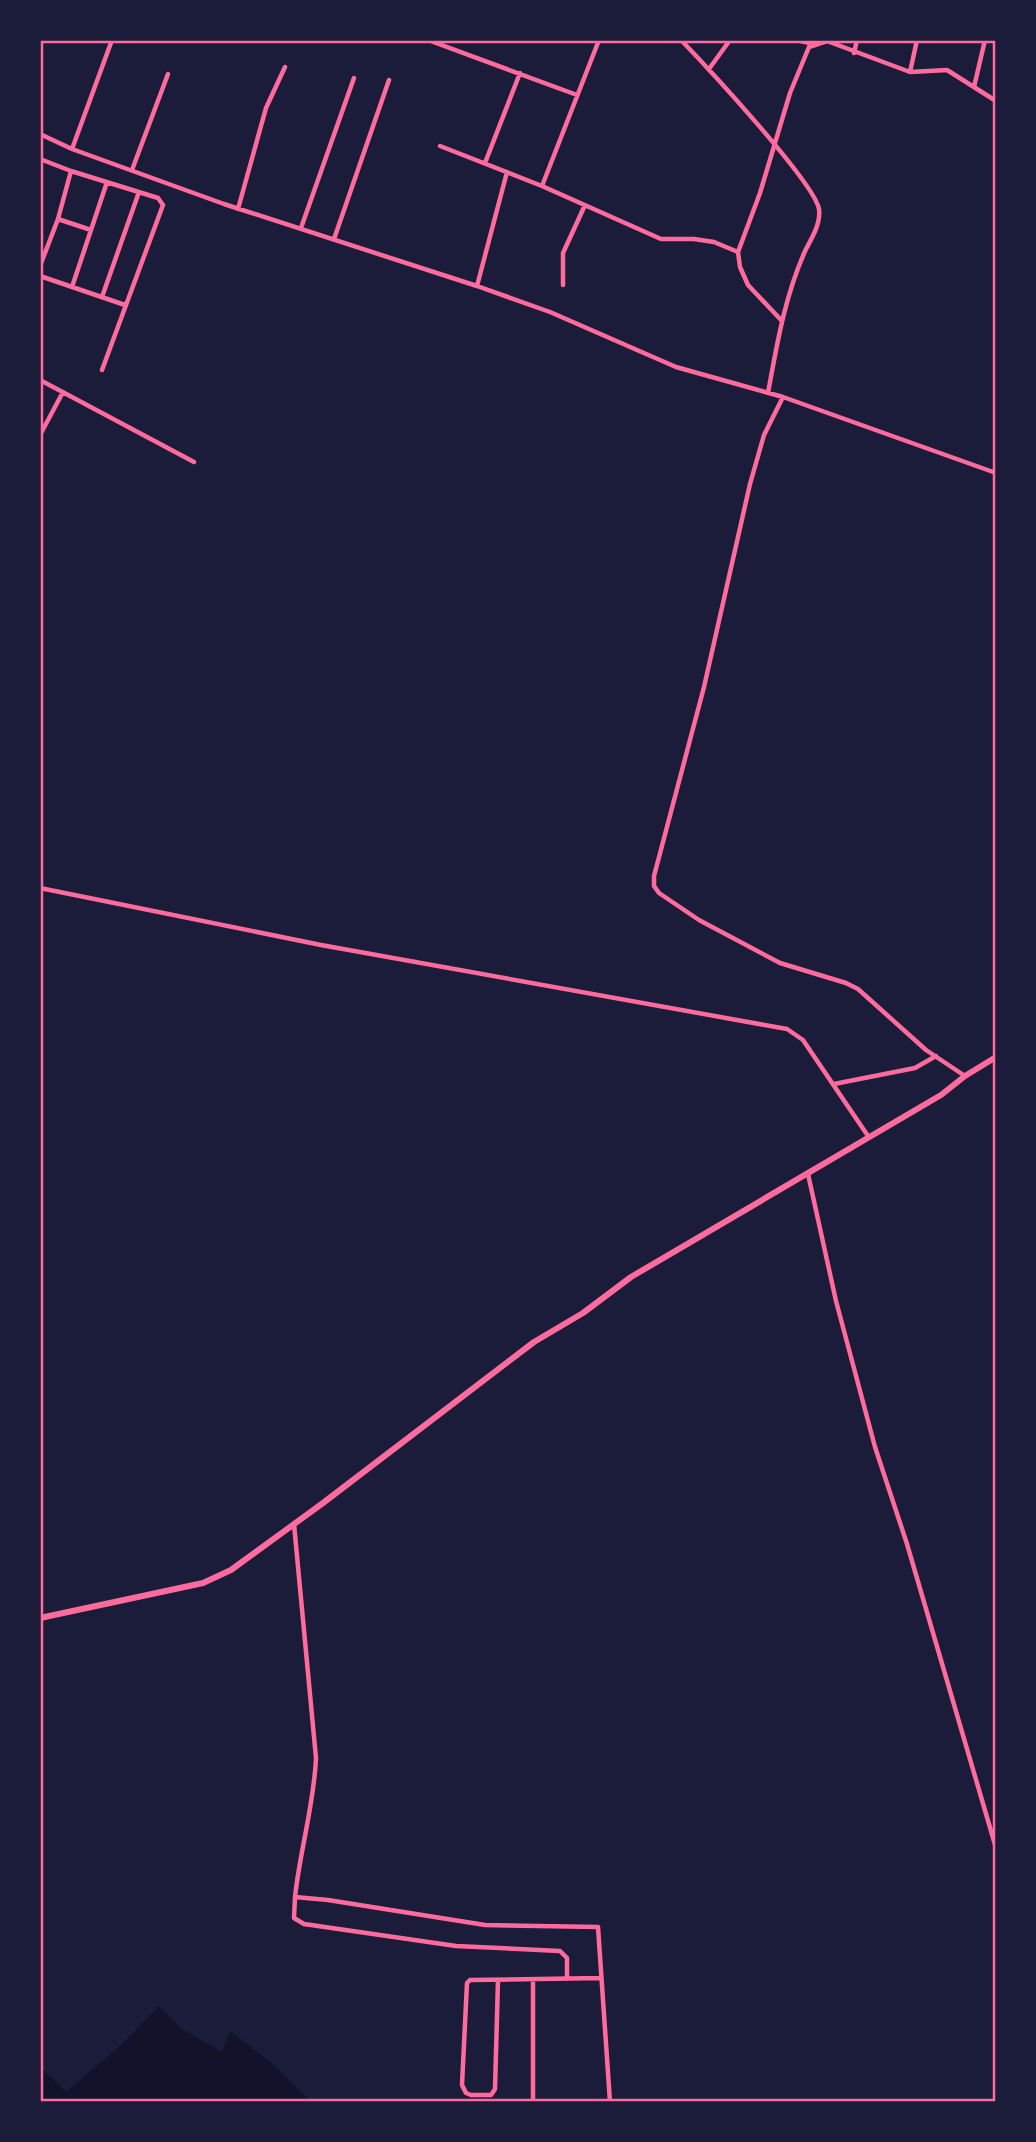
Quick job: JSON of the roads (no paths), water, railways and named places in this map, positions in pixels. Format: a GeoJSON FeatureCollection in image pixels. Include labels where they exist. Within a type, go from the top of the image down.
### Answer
{"type":"FeatureCollection","features":[{"type":"Feature","properties":{"kind":"main road"},"geometry":{"type":"LineString","coordinates":[[40,1618],[203,1583],[231,1570],[534,1342],[583,1313],[631,1277],[941,1094],[996,1057]]}},
{"type":"Feature","properties":{"kind":"street"},"geometry":{"type":"LineString","coordinates":[[72,149],[112,40]]}},
{"type":"Feature","properties":{"kind":"street"},"geometry":{"type":"LineString","coordinates":[[428,40],[577,95]]}},
{"type":"Feature","properties":{"kind":"street"},"geometry":{"type":"LineString","coordinates":[[542,186],[599,40]]}},
{"type":"Feature","properties":{"kind":"street"},"geometry":{"type":"LineString","coordinates":[[681,40],[775,146],[816,200],[819,211],[816,228],[797,268],[787,299],[768,393]]}},
{"type":"Feature","properties":{"kind":"street"},"geometry":{"type":"LineString","coordinates":[[709,69],[730,40]]}},
{"type":"Feature","properties":{"kind":"street"},"geometry":{"type":"LineString","coordinates":[[796,40],[819,45]]}},
{"type":"Feature","properties":{"kind":"street"},"geometry":{"type":"LineString","coordinates":[[854,52],[856,40]]}},
{"type":"Feature","properties":{"kind":"street"},"geometry":{"type":"LineString","coordinates":[[910,72],[917,40]]}},
{"type":"Feature","properties":{"kind":"street"},"geometry":{"type":"LineString","coordinates":[[974,87],[985,40]]}},
{"type":"Feature","properties":{"kind":"street"},"geometry":{"type":"LineString","coordinates":[[782,321],[748,285],[740,267],[738,252],[775,146],[790,93],[809,47],[827,41],[910,72],[947,70],[996,102]]}},
{"type":"Feature","properties":{"kind":"street"},"geometry":{"type":"LineString","coordinates":[[238,209],[266,108],[285,67]]}},
{"type":"Feature","properties":{"kind":"street"},"geometry":{"type":"LineString","coordinates":[[485,163],[520,73]]}},
{"type":"Feature","properties":{"kind":"street"},"geometry":{"type":"LineString","coordinates":[[132,170],[168,74]]}},
{"type":"Feature","properties":{"kind":"street"},"geometry":{"type":"LineString","coordinates":[[301,228],[354,78]]}},
{"type":"Feature","properties":{"kind":"street"},"geometry":{"type":"LineString","coordinates":[[334,239],[389,79]]}},
{"type":"Feature","properties":{"kind":"street"},"geometry":{"type":"LineString","coordinates":[[40,134],[72,149],[238,209],[550,312],[676,367],[783,397],[996,473]]}},
{"type":"Feature","properties":{"kind":"street"},"geometry":{"type":"LineString","coordinates":[[440,146],[542,186],[661,239],[714,242],[738,252]]}},
{"type":"Feature","properties":{"kind":"street"},"geometry":{"type":"LineString","coordinates":[[41,160],[159,198],[163,205],[102,370]]}},
{"type":"Feature","properties":{"kind":"street"},"geometry":{"type":"LineString","coordinates":[[40,266],[58,219],[71,171]]}},
{"type":"Feature","properties":{"kind":"street"},"geometry":{"type":"LineString","coordinates":[[477,286],[507,172]]}},
{"type":"Feature","properties":{"kind":"street"},"geometry":{"type":"LineString","coordinates":[[72,287],[107,182]]}},
{"type":"Feature","properties":{"kind":"street"},"geometry":{"type":"LineString","coordinates":[[102,297],[139,192]]}},
{"type":"Feature","properties":{"kind":"street"},"geometry":{"type":"LineString","coordinates":[[563,285],[563,253],[585,205]]}},
{"type":"Feature","properties":{"kind":"street"},"geometry":{"type":"LineString","coordinates":[[58,219],[91,230]]}},
{"type":"Feature","properties":{"kind":"street"},"geometry":{"type":"LineString","coordinates":[[40,276],[124,305]]}},
{"type":"Feature","properties":{"kind":"street"},"geometry":{"type":"LineString","coordinates":[[40,380],[194,462]]}},
{"type":"Feature","properties":{"kind":"street"},"geometry":{"type":"LineString","coordinates":[[40,435],[63,392]]}},
{"type":"Feature","properties":{"kind":"street"},"geometry":{"type":"LineString","coordinates":[[783,397],[764,435],[750,484],[707,674],[654,876],[654,886],[659,893],[699,920],[780,963],[858,989],[936,1056],[965,1076]]}},
{"type":"Feature","properties":{"kind":"street"},"geometry":{"type":"LineString","coordinates":[[40,888],[321,945],[775,1025],[788,1029],[803,1040],[868,1136]]}},
{"type":"Feature","properties":{"kind":"street"},"geometry":{"type":"LineString","coordinates":[[834,1084],[915,1068],[936,1056]]}},
{"type":"Feature","properties":{"kind":"street"},"geometry":{"type":"LineString","coordinates":[[808,1174],[836,1301],[874,1447],[907,1544],[996,1848]]}},
{"type":"Feature","properties":{"kind":"street"},"geometry":{"type":"LineString","coordinates":[[294,1524],[316,1758],[314,1792],[300,1856],[294,1918],[304,1924],[456,1946],[560,1951],[567,1958],[567,1979]]}},
{"type":"Feature","properties":{"kind":"street"},"geometry":{"type":"LineString","coordinates":[[295,1898],[328,1900],[485,1925],[598,1927],[610,2102]]}},
{"type":"Feature","properties":{"kind":"street"},"geometry":{"type":"LineString","coordinates":[[498,1980],[495,2089],[491,2095],[471,2095],[466,2093],[462,2085],[466,1986],[470,1980],[601,1978]]}},
{"type":"Feature","properties":{"kind":"street"},"geometry":{"type":"LineString","coordinates":[[533,1980],[533,2102]]}}]}
